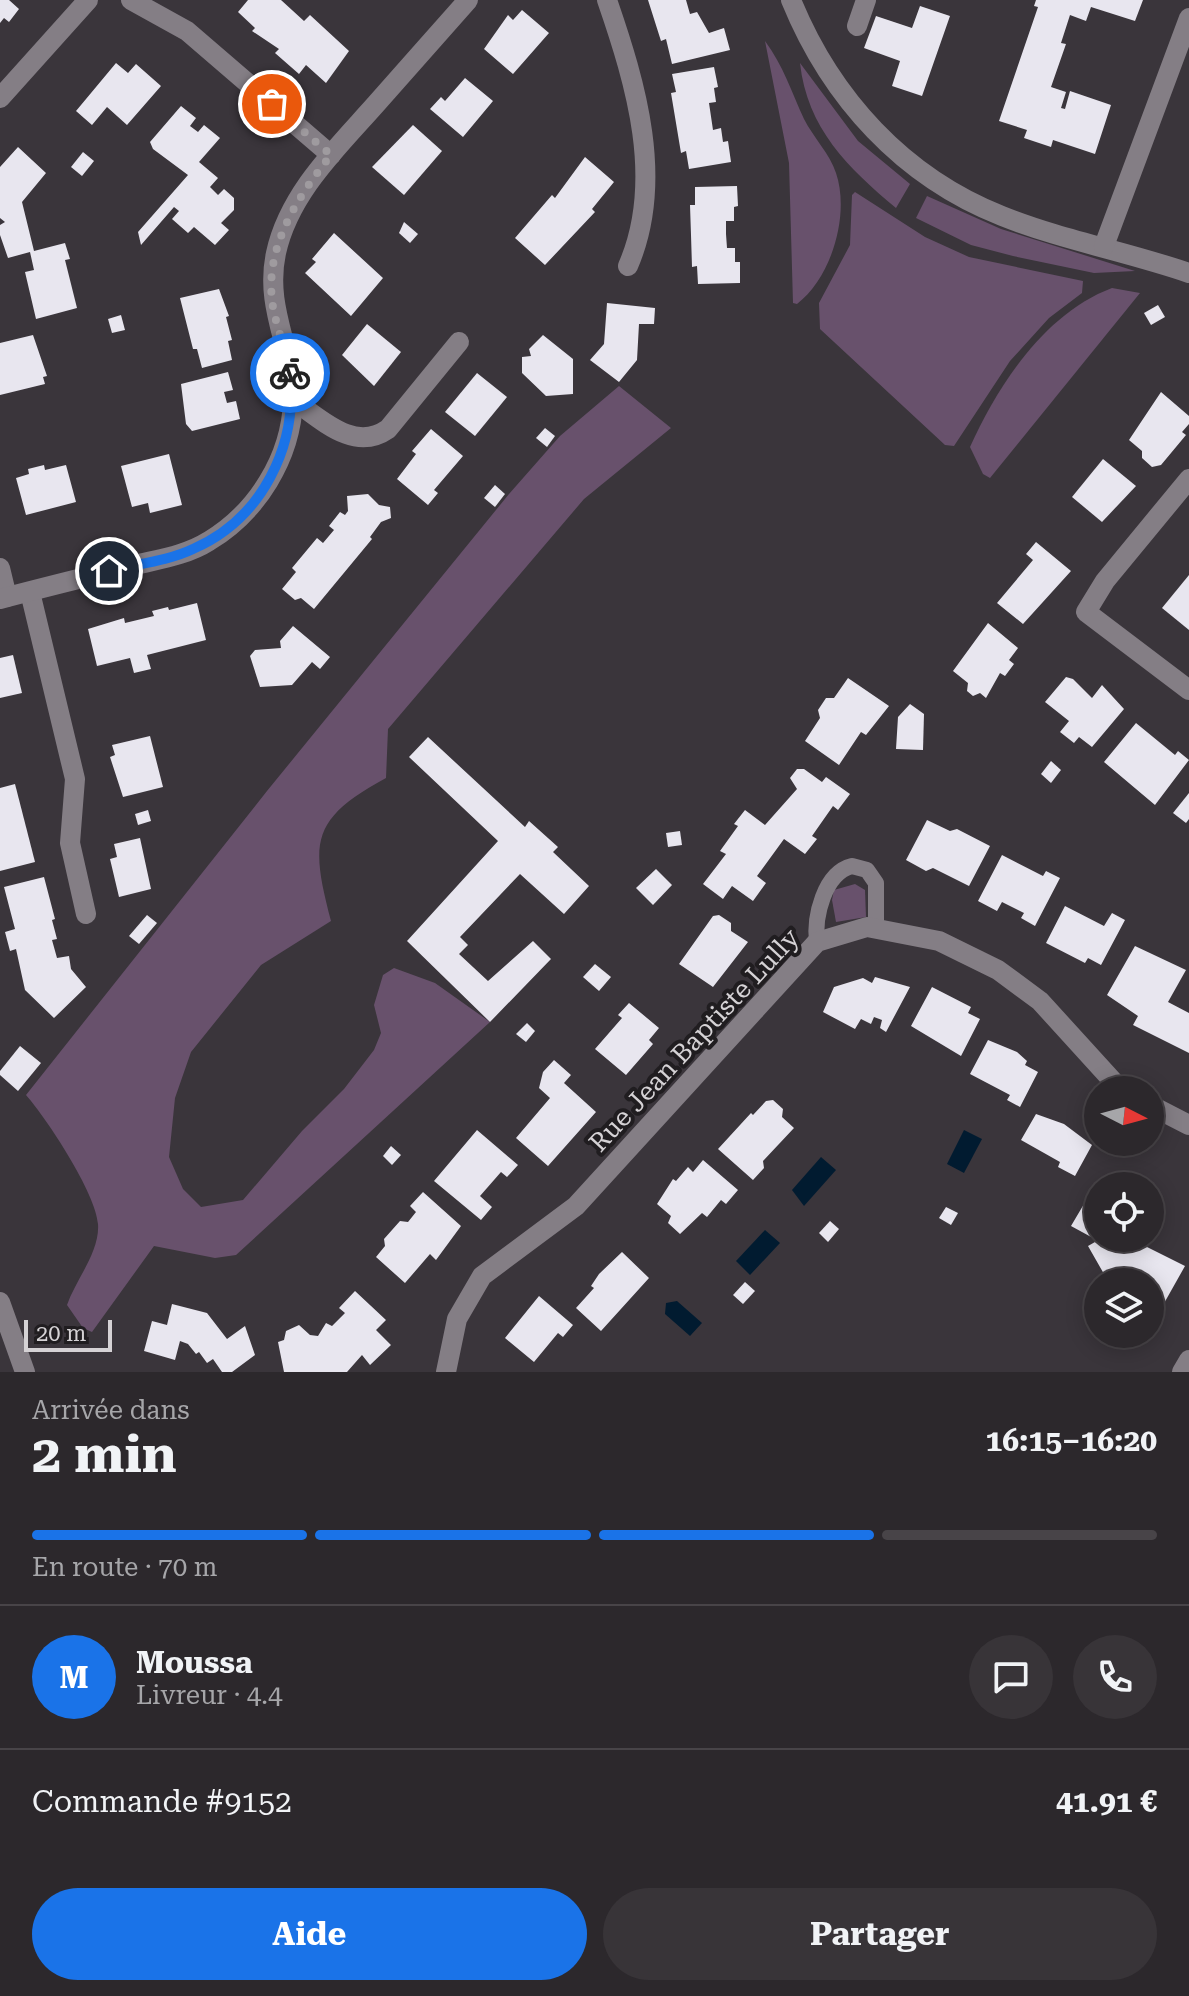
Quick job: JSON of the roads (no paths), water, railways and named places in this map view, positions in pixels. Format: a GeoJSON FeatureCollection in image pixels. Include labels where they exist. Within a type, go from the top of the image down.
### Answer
{"type":"FeatureCollection","features":[{"type":"Feature","properties":{"kind":"street"},"geometry":{"type":"LineString","coordinates":[[0,98],[88,0]]}},
{"type":"Feature","properties":{"kind":"street"},"geometry":{"type":"LineString","coordinates":[[131,0],[140,8],[187,31],[331,155]]}},
{"type":"Feature","properties":{"kind":"street"},"geometry":{"type":"LineString","coordinates":[[0,568],[3,598],[189,551],[229,528],[246,512],[272,476],[284,449],[293,400],[289,369],[273,305],[276,252],[296,202],[331,155],[468,0]]}},
{"type":"Feature","properties":{"kind":"street"},"geometry":{"type":"LineString","coordinates":[[607,0],[630,78],[647,179],[644,222],[628,266]]}},
{"type":"Feature","properties":{"kind":"street"},"geometry":{"type":"LineString","coordinates":[[791,0],[825,70],[856,114],[891,147],[964,199],[1004,217],[1189,273]]}},
{"type":"Feature","properties":{"kind":"street"},"geometry":{"type":"LineString","coordinates":[[857,26],[866,0]]}},
{"type":"Feature","properties":{"kind":"street"},"geometry":{"type":"LineString","coordinates":[[1104,246],[1189,18]]}},
{"type":"Feature","properties":{"kind":"street"},"geometry":{"type":"LineString","coordinates":[[293,400],[344,434],[372,437],[388,429],[459,342]]}},
{"type":"Feature","properties":{"kind":"street"},"geometry":{"type":"LineString","coordinates":[[1189,479],[1105,581],[1086,612],[1189,690]]}},
{"type":"Feature","properties":{"kind":"street"},"geometry":{"type":"LineString","coordinates":[[30,592],[75,779],[70,843],[86,914]]}},
{"type":"Feature","properties":{"kind":"street","name":"Rue Jean Baptiste Lully"},"geometry":{"type":"LineString","coordinates":[[446,1372],[457,1319],[482,1276],[576,1206],[817,942],[867,927],[939,941],[998,970],[1040,1001],[1108,1076]]}},
{"type":"Feature","properties":{"kind":"street"},"geometry":{"type":"LineString","coordinates":[[1164,1112],[1189,1125]]}},
{"type":"Feature","properties":{"kind":"street"},"geometry":{"type":"LineString","coordinates":[[0,1302],[25,1372]]}},
{"type":"Feature","properties":{"kind":"street"},"geometry":{"type":"LineString","coordinates":[[1182,1372],[1189,1360]]}},
{"type":"Feature","properties":{"kind":"lane"},"geometry":{"type":"LineString","coordinates":[[817,942],[821,902],[836,873],[852,866],[867,870],[876,883],[876,928]]}},
{"type":"Feature","properties":{"kind":"water"},"geometry":{"type":"Polygon","coordinates":[[[964,1130],[982,1139],[964,1173],[947,1164],[964,1130]]]}},
{"type":"Feature","properties":{"kind":"water"},"geometry":{"type":"Polygon","coordinates":[[[821,1157],[836,1170],[804,1206],[792,1190],[821,1157]]]}},
{"type":"Feature","properties":{"kind":"water"},"geometry":{"type":"Polygon","coordinates":[[[765,1230],[780,1243],[750,1275],[736,1261],[765,1230]]]}},
{"type":"Feature","properties":{"kind":"water"},"geometry":{"type":"Polygon","coordinates":[[[677,1301],[702,1323],[690,1336],[665,1314],[666,1303],[677,1301]]]}}]}
